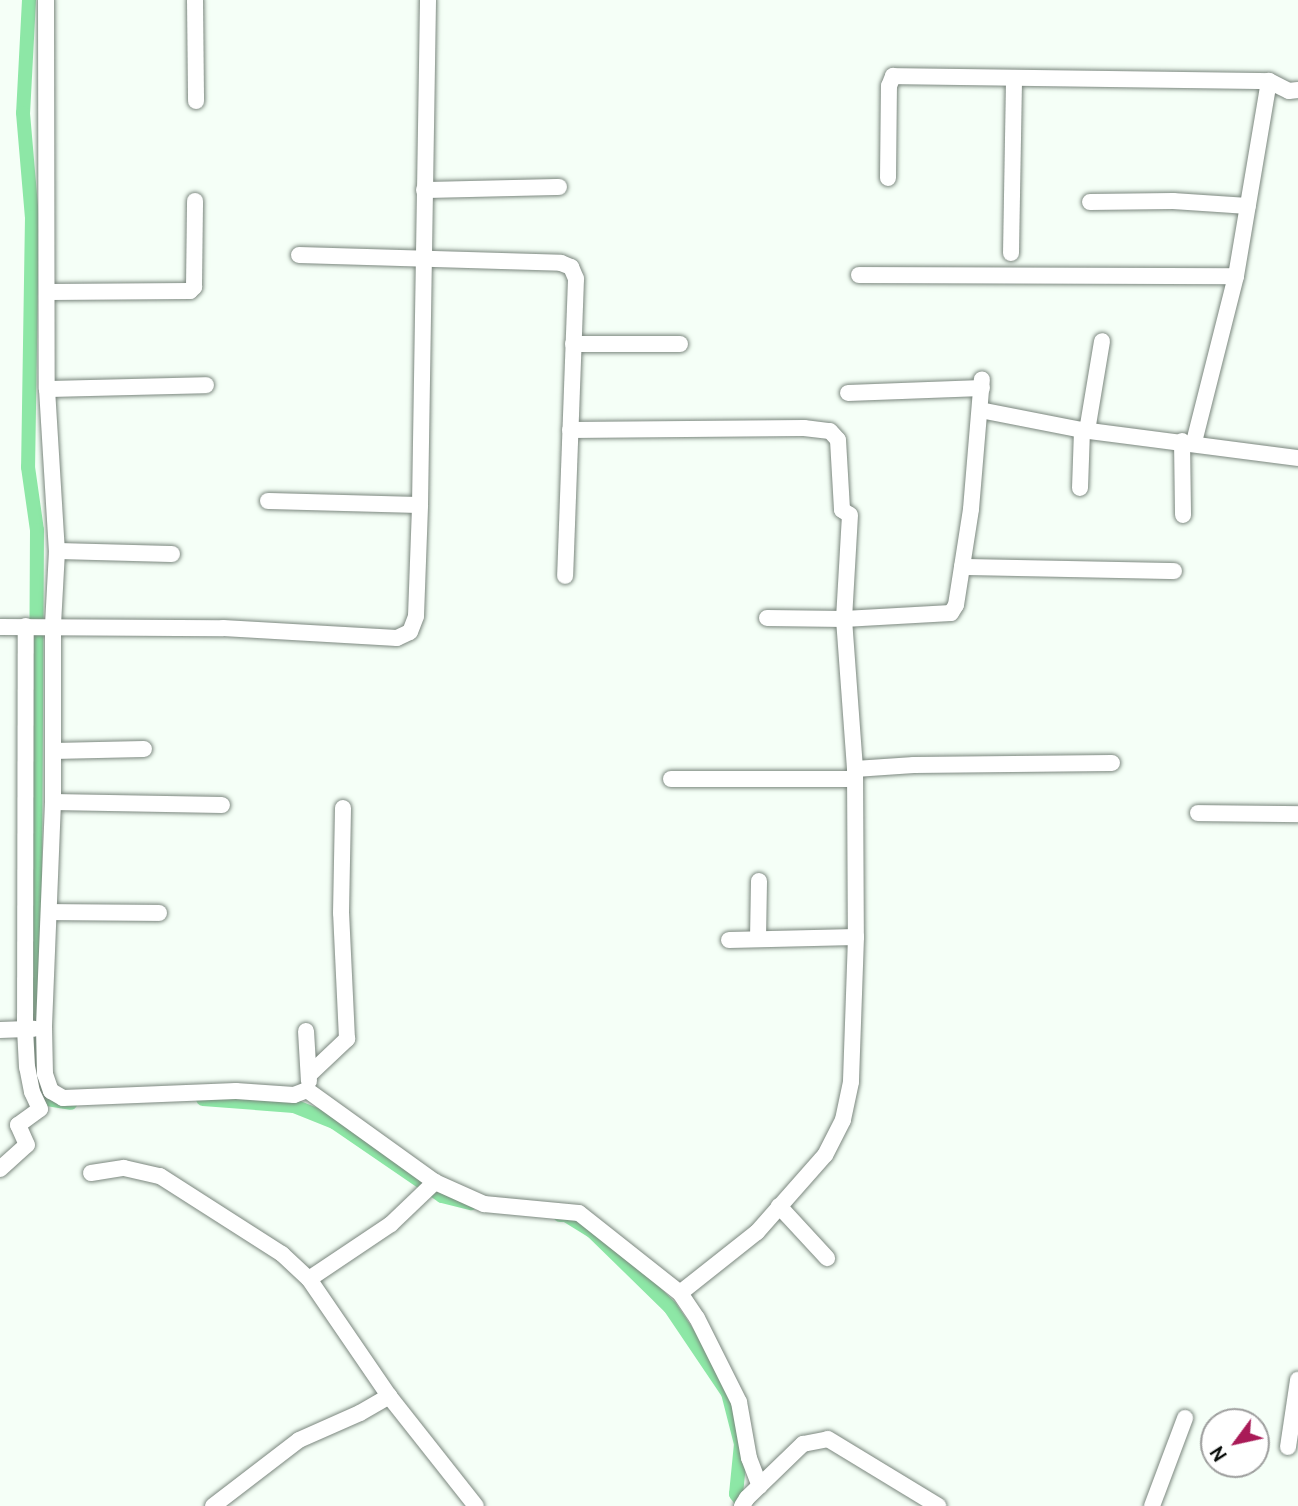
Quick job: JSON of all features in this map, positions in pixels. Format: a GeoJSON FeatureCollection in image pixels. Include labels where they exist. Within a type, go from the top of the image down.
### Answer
{"type":"FeatureCollection","features":[{"type":"Feature","properties":{"kind":"street"},"geometry":{"type":"LineString","coordinates":[[0,1169],[27,1145],[18,1125],[40,1109],[32,1092],[27,1067],[35,1028],[50,912],[53,751],[49,625],[57,551],[47,389],[49,292],[46,0]]}},
{"type":"Feature","properties":{"kind":"street"},"geometry":{"type":"LineString","coordinates":[[195,0],[196,102]]}},
{"type":"Feature","properties":{"kind":"street"},"geometry":{"type":"LineString","coordinates":[[0,627],[49,625],[223,628],[397,638],[410,632],[416,615],[420,505],[428,0]]}},
{"type":"Feature","properties":{"kind":"street"},"geometry":{"type":"LineString","coordinates":[[888,178],[888,86],[892,76],[1014,80],[1060,77],[1269,81],[1289,90],[1298,90]]}},
{"type":"Feature","properties":{"kind":"street"},"geometry":{"type":"LineString","coordinates":[[1012,253],[1014,80]]}},
{"type":"Feature","properties":{"kind":"street"},"geometry":{"type":"LineString","coordinates":[[1183,515],[1188,442],[1236,276],[1269,81]]}},
{"type":"Feature","properties":{"kind":"street"},"geometry":{"type":"LineString","coordinates":[[424,190],[559,187]]}},
{"type":"Feature","properties":{"kind":"street"},"geometry":{"type":"LineString","coordinates":[[49,292],[190,291],[194,287],[195,201]]}},
{"type":"Feature","properties":{"kind":"street"},"geometry":{"type":"LineString","coordinates":[[1090,202],[1172,201],[1248,206]]}},
{"type":"Feature","properties":{"kind":"street"},"geometry":{"type":"LineString","coordinates":[[299,255],[561,263],[570,267],[576,279],[565,576]]}},
{"type":"Feature","properties":{"kind":"street"},"geometry":{"type":"LineString","coordinates":[[859,275],[1236,276]]}},
{"type":"Feature","properties":{"kind":"street"},"geometry":{"type":"LineString","coordinates":[[1080,488],[1085,431],[1102,341]]}},
{"type":"Feature","properties":{"kind":"street"},"geometry":{"type":"LineString","coordinates":[[573,344],[680,344]]}},
{"type":"Feature","properties":{"kind":"street"},"geometry":{"type":"LineString","coordinates":[[767,618],[844,619],[951,612],[956,605],[971,509],[982,384],[848,393]]}},
{"type":"Feature","properties":{"kind":"street"},"geometry":{"type":"LineString","coordinates":[[47,389],[206,385]]}},
{"type":"Feature","properties":{"kind":"street"},"geometry":{"type":"LineString","coordinates":[[980,410],[1085,431],[1298,458]]}},
{"type":"Feature","properties":{"kind":"street"},"geometry":{"type":"LineString","coordinates":[[569,430],[804,428],[830,431],[838,440],[842,510],[850,515],[844,619],[855,774],[856,937],[851,1082],[843,1120],[825,1155],[757,1232],[680,1293]]}},
{"type":"Feature","properties":{"kind":"street"},"geometry":{"type":"LineString","coordinates":[[268,501],[420,505]]}},
{"type":"Feature","properties":{"kind":"street"},"geometry":{"type":"LineString","coordinates":[[57,551],[172,554]]}},
{"type":"Feature","properties":{"kind":"street"},"geometry":{"type":"LineString","coordinates":[[962,567],[1174,571]]}},
{"type":"Feature","properties":{"kind":"street"},"geometry":{"type":"LineString","coordinates":[[26,626],[35,1028],[51,1091],[63,1098],[236,1091],[294,1095],[307,1090]]}},
{"type":"Feature","properties":{"kind":"street"},"geometry":{"type":"LineString","coordinates":[[53,751],[144,749]]}},
{"type":"Feature","properties":{"kind":"street"},"geometry":{"type":"LineString","coordinates":[[671,779],[855,774],[914,765],[1112,763]]}},
{"type":"Feature","properties":{"kind":"street"},"geometry":{"type":"LineString","coordinates":[[53,802],[222,804]]}},
{"type":"Feature","properties":{"kind":"street"},"geometry":{"type":"LineString","coordinates":[[311,1073],[347,1039],[341,913],[342,808]]}},
{"type":"Feature","properties":{"kind":"street"},"geometry":{"type":"LineString","coordinates":[[1198,813],[1298,814]]}},
{"type":"Feature","properties":{"kind":"street"},"geometry":{"type":"LineString","coordinates":[[758,939],[759,881]]}},
{"type":"Feature","properties":{"kind":"street"},"geometry":{"type":"LineString","coordinates":[[50,912],[159,913]]}},
{"type":"Feature","properties":{"kind":"street"},"geometry":{"type":"LineString","coordinates":[[729,940],[856,937]]}},
{"type":"Feature","properties":{"kind":"street"},"geometry":{"type":"LineString","coordinates":[[0,1030],[35,1028]]}},
{"type":"Feature","properties":{"kind":"street"},"geometry":{"type":"LineString","coordinates":[[306,1031],[311,1073],[307,1090]]}},
{"type":"Feature","properties":{"kind":"street"},"geometry":{"type":"LineString","coordinates":[[307,1090],[430,1187],[484,1204],[579,1213],[680,1293],[697,1318],[739,1402],[749,1458],[760,1486]]}},
{"type":"Feature","properties":{"kind":"street"},"geometry":{"type":"LineString","coordinates":[[91,1173],[124,1168],[160,1176],[282,1254],[309,1279],[389,1396],[476,1506]]}},
{"type":"Feature","properties":{"kind":"street"},"geometry":{"type":"LineString","coordinates":[[309,1279],[391,1224],[430,1187]]}},
{"type":"Feature","properties":{"kind":"street"},"geometry":{"type":"LineString","coordinates":[[779,1206],[827,1258]]}},
{"type":"Feature","properties":{"kind":"street"},"geometry":{"type":"LineString","coordinates":[[1288,1447],[1298,1380]]}},
{"type":"Feature","properties":{"kind":"street"},"geometry":{"type":"LineString","coordinates":[[213,1506],[299,1440],[360,1413],[389,1396]]}},
{"type":"Feature","properties":{"kind":"street"},"geometry":{"type":"LineString","coordinates":[[1152,1506],[1185,1418]]}},
{"type":"Feature","properties":{"kind":"street"},"geometry":{"type":"LineString","coordinates":[[744,1502],[803,1444],[828,1439],[938,1506]]}},
{"type":"Feature","properties":{"kind":"waterway"},"geometry":{"type":"LineString","coordinates":[[29,0],[23,113],[32,217],[28,467],[37,530],[34,1076],[38,1089],[47,1099],[71,1103]]}},
{"type":"Feature","properties":{"kind":"waterway"},"geometry":{"type":"LineString","coordinates":[[203,1099],[294,1106],[334,1122],[442,1196],[471,1203]]}},
{"type":"Feature","properties":{"kind":"waterway"},"geometry":{"type":"LineString","coordinates":[[560,1215],[566,1215],[592,1231],[670,1307],[728,1393],[741,1444],[736,1494],[745,1506]]}}]}
